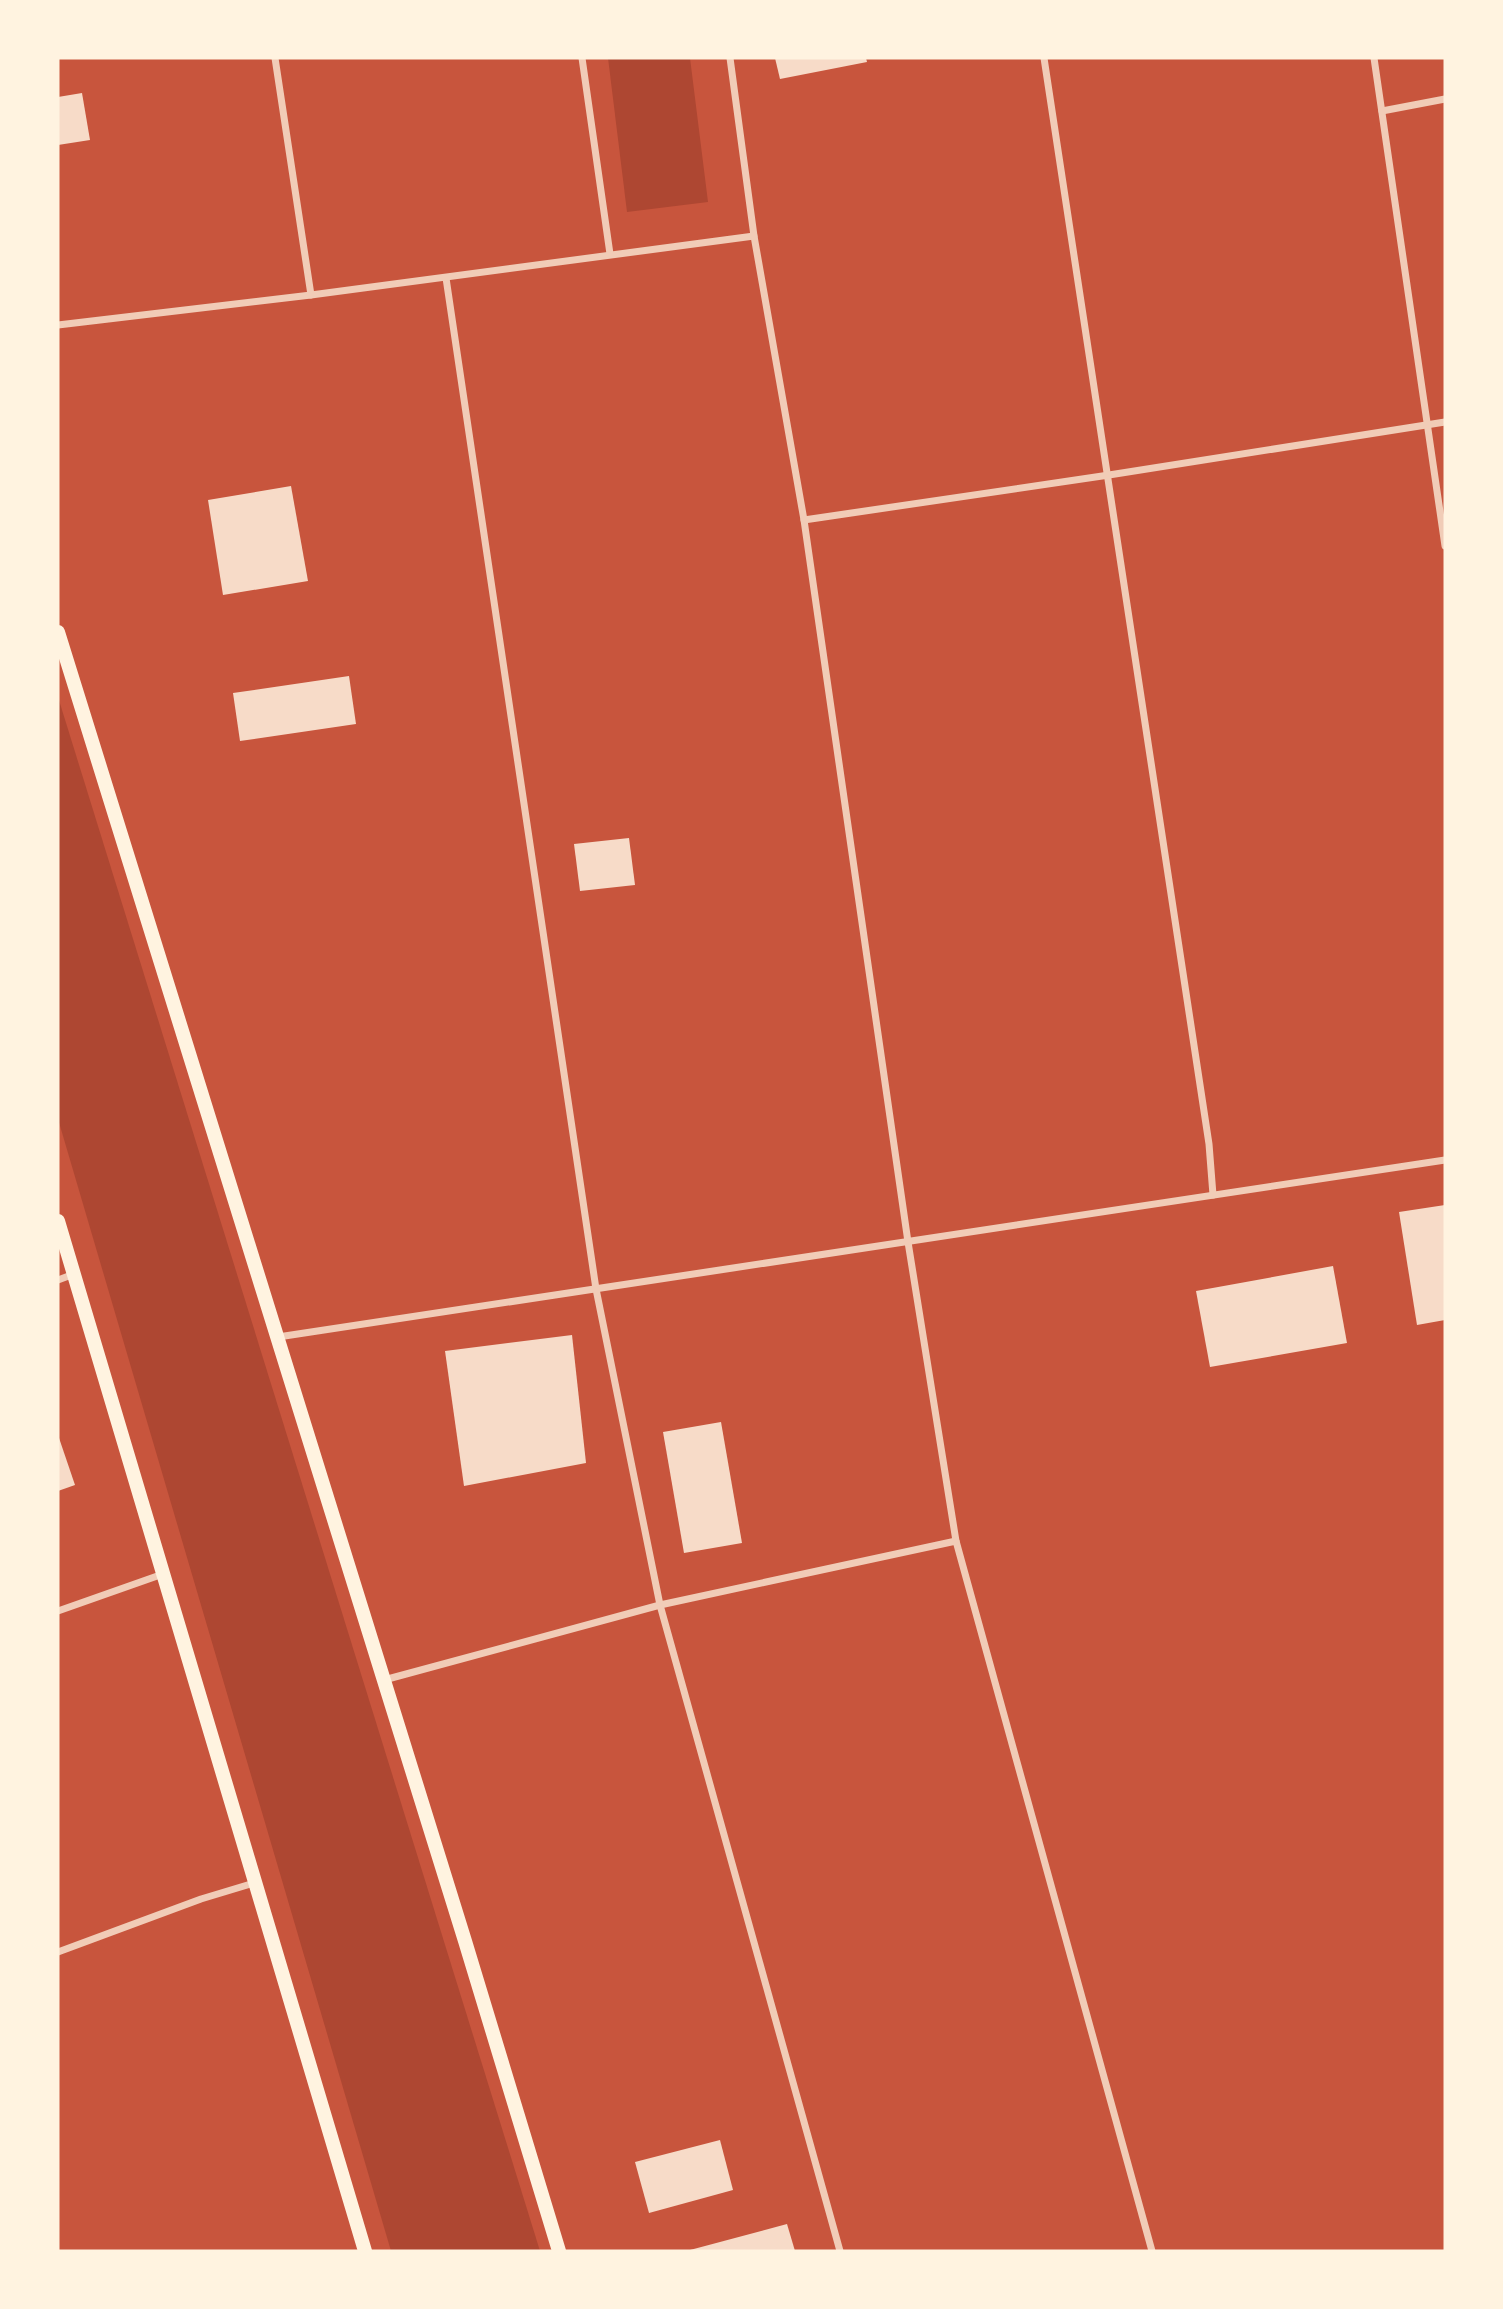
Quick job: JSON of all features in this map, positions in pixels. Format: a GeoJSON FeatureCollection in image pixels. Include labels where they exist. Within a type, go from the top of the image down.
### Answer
{"type":"FeatureCollection","features":[{"type":"Feature","properties":{"kind":"main road"},"geometry":{"type":"LineString","coordinates":[[58,632],[559,2251]]}},
{"type":"Feature","properties":{"kind":"main road"},"geometry":{"type":"LineString","coordinates":[[58,1221],[365,2251]]}},
{"type":"Feature","properties":{"kind":"street"},"geometry":{"type":"LineString","coordinates":[[275,58],[312,295]]}},
{"type":"Feature","properties":{"kind":"street"},"geometry":{"type":"LineString","coordinates":[[582,58],[610,254]]}},
{"type":"Feature","properties":{"kind":"street"},"geometry":{"type":"LineString","coordinates":[[730,58],[754,236],[804,520],[908,1242],[956,1541],[1152,2251]]}},
{"type":"Feature","properties":{"kind":"street"},"geometry":{"type":"LineString","coordinates":[[1044,58],[1207,1131],[1213,1195]]}},
{"type":"Feature","properties":{"kind":"street"},"geometry":{"type":"LineString","coordinates":[[1374,58],[1445,546]]}},
{"type":"Feature","properties":{"kind":"street"},"geometry":{"type":"LineString","coordinates":[[1382,111],[1445,99]]}},
{"type":"Feature","properties":{"kind":"street"},"geometry":{"type":"LineString","coordinates":[[58,326],[446,278],[754,236]]}},
{"type":"Feature","properties":{"kind":"street"},"geometry":{"type":"LineString","coordinates":[[446,278],[596,1289],[660,1605],[840,2251]]}},
{"type":"Feature","properties":{"kind":"street"},"geometry":{"type":"LineString","coordinates":[[804,520],[1445,422]]}},
{"type":"Feature","properties":{"kind":"street"},"geometry":{"type":"LineString","coordinates":[[277,1337],[1445,1160]]}},
{"type":"Feature","properties":{"kind":"street"},"geometry":{"type":"LineString","coordinates":[[58,1280],[74,1274]]}},
{"type":"Feature","properties":{"kind":"street"},"geometry":{"type":"LineString","coordinates":[[384,1680],[660,1605],[956,1541]]}},
{"type":"Feature","properties":{"kind":"street"},"geometry":{"type":"LineString","coordinates":[[58,1611],[164,1573]]}},
{"type":"Feature","properties":{"kind":"street"},"geometry":{"type":"LineString","coordinates":[[58,1952],[201,1899],[254,1883]]}},
{"type":"Feature","properties":{"kind":"shaded area"},"geometry":{"type":"Polygon","coordinates":[[[608,58],[690,58],[708,202],[627,212],[608,58]]]}},
{"type":"Feature","properties":{"kind":"shaded area"},"geometry":{"type":"Polygon","coordinates":[[[58,697],[540,2251],[391,2251],[58,1119],[58,697]]]}},
{"type":"Feature","properties":{"kind":"building"},"geometry":{"type":"Polygon","coordinates":[[[775,58],[866,58],[867,62],[780,79],[775,58]]]}},
{"type":"Feature","properties":{"kind":"building"},"geometry":{"type":"Polygon","coordinates":[[[82,93],[90,140],[58,145],[58,97],[82,93]]]}},
{"type":"Feature","properties":{"kind":"building"},"geometry":{"type":"Polygon","coordinates":[[[291,486],[308,581],[223,595],[208,500],[291,486]]]}},
{"type":"Feature","properties":{"kind":"building"},"geometry":{"type":"Polygon","coordinates":[[[349,676],[356,724],[240,741],[233,693],[349,676]]]}},
{"type":"Feature","properties":{"kind":"building"},"geometry":{"type":"Polygon","coordinates":[[[629,838],[635,885],[580,891],[574,844],[629,838]]]}},
{"type":"Feature","properties":{"kind":"building"},"geometry":{"type":"Polygon","coordinates":[[[1445,1205],[1445,1320],[1417,1325],[1399,1212],[1445,1205]]]}},
{"type":"Feature","properties":{"kind":"building"},"geometry":{"type":"Polygon","coordinates":[[[1333,1266],[1347,1343],[1210,1367],[1196,1291],[1333,1266]]]}},
{"type":"Feature","properties":{"kind":"building"},"geometry":{"type":"Polygon","coordinates":[[[572,1335],[586,1463],[464,1486],[445,1351],[572,1335]]]}},
{"type":"Feature","properties":{"kind":"building"},"geometry":{"type":"Polygon","coordinates":[[[721,1422],[742,1543],[684,1553],[663,1432],[721,1422]]]}},
{"type":"Feature","properties":{"kind":"building"},"geometry":{"type":"Polygon","coordinates":[[[58,1435],[75,1485],[58,1491],[58,1435]]]}},
{"type":"Feature","properties":{"kind":"building"},"geometry":{"type":"Polygon","coordinates":[[[720,2140],[733,2190],[649,2213],[635,2162],[720,2140]]]}},
{"type":"Feature","properties":{"kind":"building"},"geometry":{"type":"Polygon","coordinates":[[[787,2224],[795,2251],[690,2251],[690,2250],[787,2224]]]}}]}
